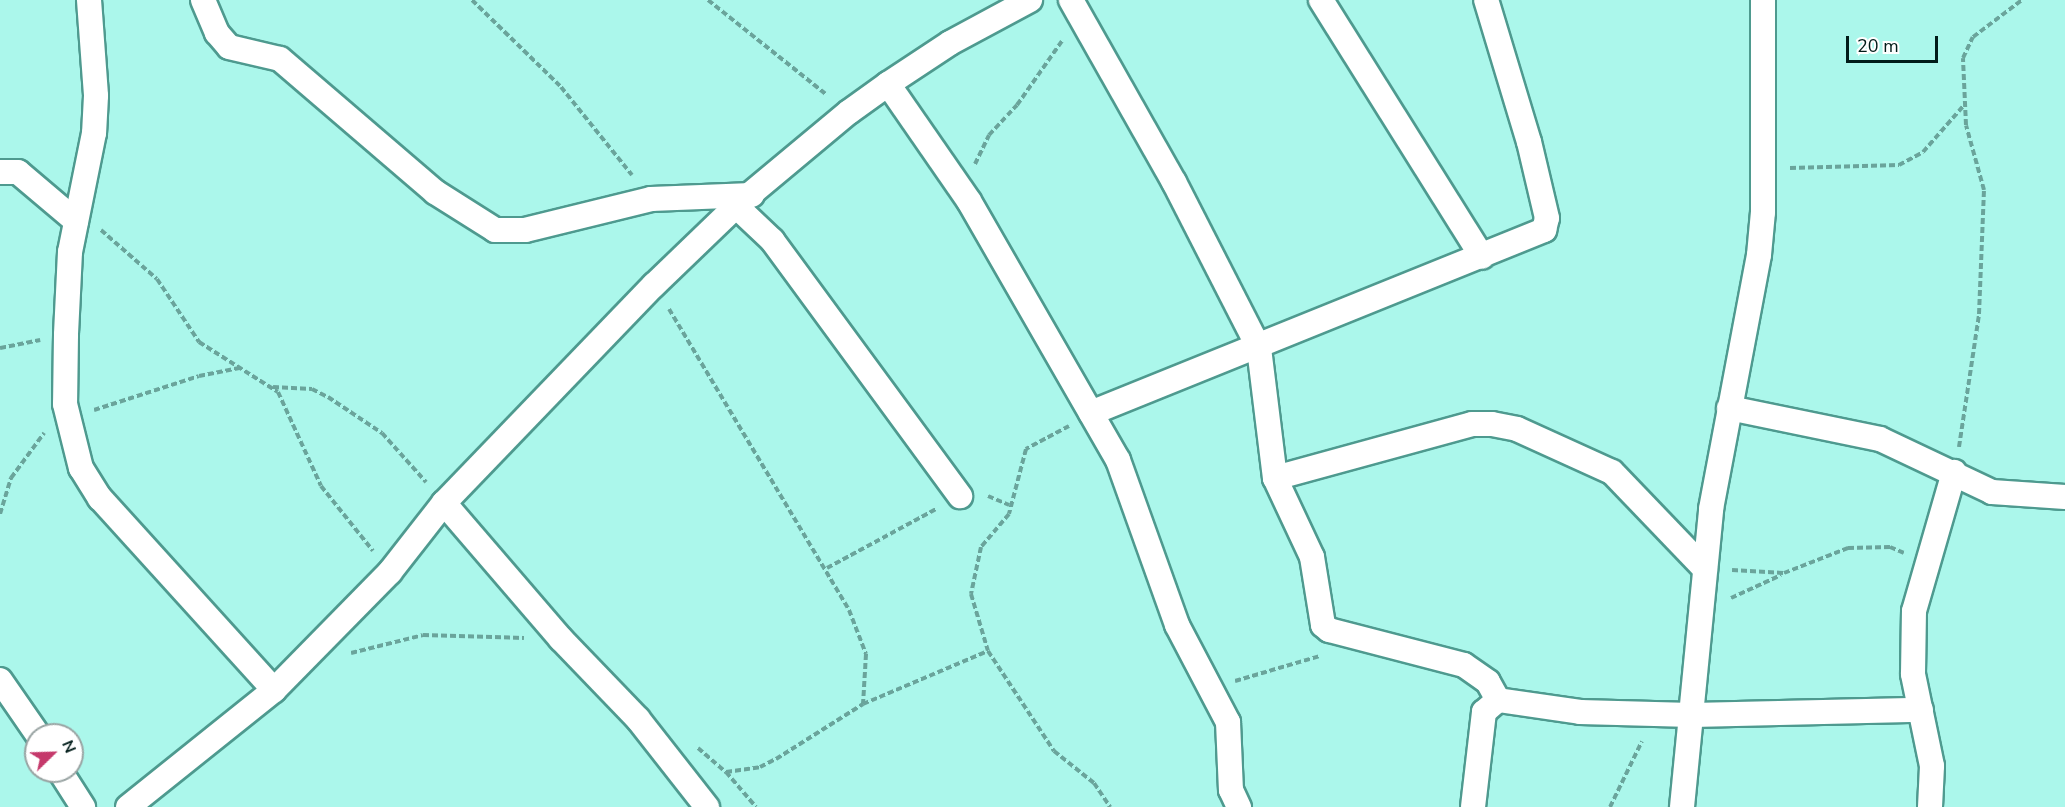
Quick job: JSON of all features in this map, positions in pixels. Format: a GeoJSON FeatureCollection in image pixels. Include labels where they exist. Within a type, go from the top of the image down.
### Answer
{"type":"FeatureCollection","features":[{"type":"Feature","properties":{"kind":"street"},"geometry":{"type":"LineString","coordinates":[[89,0],[96,96],[94,133],[70,252],[66,335],[66,404],[81,468],[100,498],[274,690]]}},
{"type":"Feature","properties":{"kind":"street"},"geometry":{"type":"LineString","coordinates":[[203,0],[217,33],[229,47],[280,59],[435,192],[495,230],[525,230],[651,199],[744,201]]}},
{"type":"Feature","properties":{"kind":"street"},"geometry":{"type":"LineString","coordinates":[[128,807],[274,690],[390,572],[444,503],[654,285],[744,201],[849,112],[888,84],[950,43],[1030,0]]}},
{"type":"Feature","properties":{"kind":"street"},"geometry":{"type":"LineString","coordinates":[[1321,0],[1482,256]]}},
{"type":"Feature","properties":{"kind":"street"},"geometry":{"type":"LineString","coordinates":[[1091,413],[1259,348],[1409,283],[1544,230],[1546,218],[1529,142],[1486,0]]}},
{"type":"Feature","properties":{"kind":"street"},"geometry":{"type":"LineString","coordinates":[[1682,807],[1711,509],[1759,255],[1763,169],[1763,0]]}},
{"type":"Feature","properties":{"kind":"street"},"geometry":{"type":"LineString","coordinates":[[1073,5],[1174,182],[1259,348],[1275,478],[1312,557],[1323,625],[1329,630],[1464,665],[1488,682],[1498,700]]}},
{"type":"Feature","properties":{"kind":"street"},"geometry":{"type":"LineString","coordinates":[[888,84],[969,201],[1118,460],[1168,603],[1228,722],[1231,790],[1239,807]]}},
{"type":"Feature","properties":{"kind":"street"},"geometry":{"type":"LineString","coordinates":[[0,172],[18,172],[77,215]]}},
{"type":"Feature","properties":{"kind":"street"},"geometry":{"type":"LineString","coordinates":[[744,201],[960,496]]}},
{"type":"Feature","properties":{"kind":"street"},"geometry":{"type":"LineString","coordinates":[[1729,408],[1880,439],[1954,472],[1992,492],[2065,497]]}},
{"type":"Feature","properties":{"kind":"street"},"geometry":{"type":"LineString","coordinates":[[1275,478],[1472,424],[1492,424],[1517,429],[1612,472],[1705,569]]}},
{"type":"Feature","properties":{"kind":"street"},"geometry":{"type":"LineString","coordinates":[[1930,807],[1932,766],[1913,674],[1914,611],[1954,472]]}},
{"type":"Feature","properties":{"kind":"street"},"geometry":{"type":"LineString","coordinates":[[444,503],[561,639],[638,719],[707,807]]}},
{"type":"Feature","properties":{"kind":"street"},"geometry":{"type":"LineString","coordinates":[[0,680],[30,723]]}},
{"type":"Feature","properties":{"kind":"street"},"geometry":{"type":"LineString","coordinates":[[1473,807],[1484,712],[1498,700],[1580,712],[1692,715],[1921,710]]}},
{"type":"Feature","properties":{"kind":"street"},"geometry":{"type":"LineString","coordinates":[[68,783],[83,807]]}},
{"type":"Feature","properties":{"kind":"path"},"geometry":{"type":"LineString","coordinates":[[472,0],[561,87],[651,199]]}},
{"type":"Feature","properties":{"kind":"path"},"geometry":{"type":"LineString","coordinates":[[708,0],[849,112]]}},
{"type":"Feature","properties":{"kind":"path"},"geometry":{"type":"LineString","coordinates":[[1954,472],[1969,400],[1979,314],[1984,190],[1966,125],[1964,48],[2022,0]]}},
{"type":"Feature","properties":{"kind":"path"},"geometry":{"type":"LineString","coordinates":[[969,201],[978,156],[989,135],[1058,51],[1073,5]]}},
{"type":"Feature","properties":{"kind":"path"},"geometry":{"type":"LineString","coordinates":[[1763,169],[1899,165],[1923,152],[1965,104]]}},
{"type":"Feature","properties":{"kind":"path"},"geometry":{"type":"LineString","coordinates":[[77,215],[157,279],[199,342],[273,387],[285,405],[321,486],[390,572]]}},
{"type":"Feature","properties":{"kind":"path"},"geometry":{"type":"LineString","coordinates":[[654,285],[784,506],[827,568],[866,654],[863,704]]}},
{"type":"Feature","properties":{"kind":"path"},"geometry":{"type":"LineString","coordinates":[[0,348],[66,335]]}},
{"type":"Feature","properties":{"kind":"path"},"geometry":{"type":"LineString","coordinates":[[0,514],[11,478],[66,404],[84,414],[199,376],[240,367]]}},
{"type":"Feature","properties":{"kind":"path"},"geometry":{"type":"LineString","coordinates":[[273,387],[312,389],[328,396],[382,433],[444,503]]}},
{"type":"Feature","properties":{"kind":"path"},"geometry":{"type":"LineString","coordinates":[[1091,413],[1026,449],[1009,505],[1009,514],[981,547],[974,570],[971,594],[988,651],[1054,750],[1094,783],[1110,807]]}},
{"type":"Feature","properties":{"kind":"path"},"geometry":{"type":"LineString","coordinates":[[827,568],[960,496],[981,493],[1009,505]]}},
{"type":"Feature","properties":{"kind":"path"},"geometry":{"type":"LineString","coordinates":[[1700,631],[1740,591],[1848,548],[1890,547],[1927,561]]}},
{"type":"Feature","properties":{"kind":"path"},"geometry":{"type":"LineString","coordinates":[[1705,569],[1784,573]]}},
{"type":"Feature","properties":{"kind":"path"},"geometry":{"type":"LineString","coordinates":[[344,655],[423,635],[561,639]]}},
{"type":"Feature","properties":{"kind":"path"},"geometry":{"type":"LineString","coordinates":[[1196,657],[1219,680],[1233,682],[1299,664],[1365,638]]}},
{"type":"Feature","properties":{"kind":"path"},"geometry":{"type":"LineString","coordinates":[[726,772],[760,766],[776,759],[863,704],[988,651]]}},
{"type":"Feature","properties":{"kind":"path"},"geometry":{"type":"LineString","coordinates":[[1610,807],[1655,713]]}}]}
